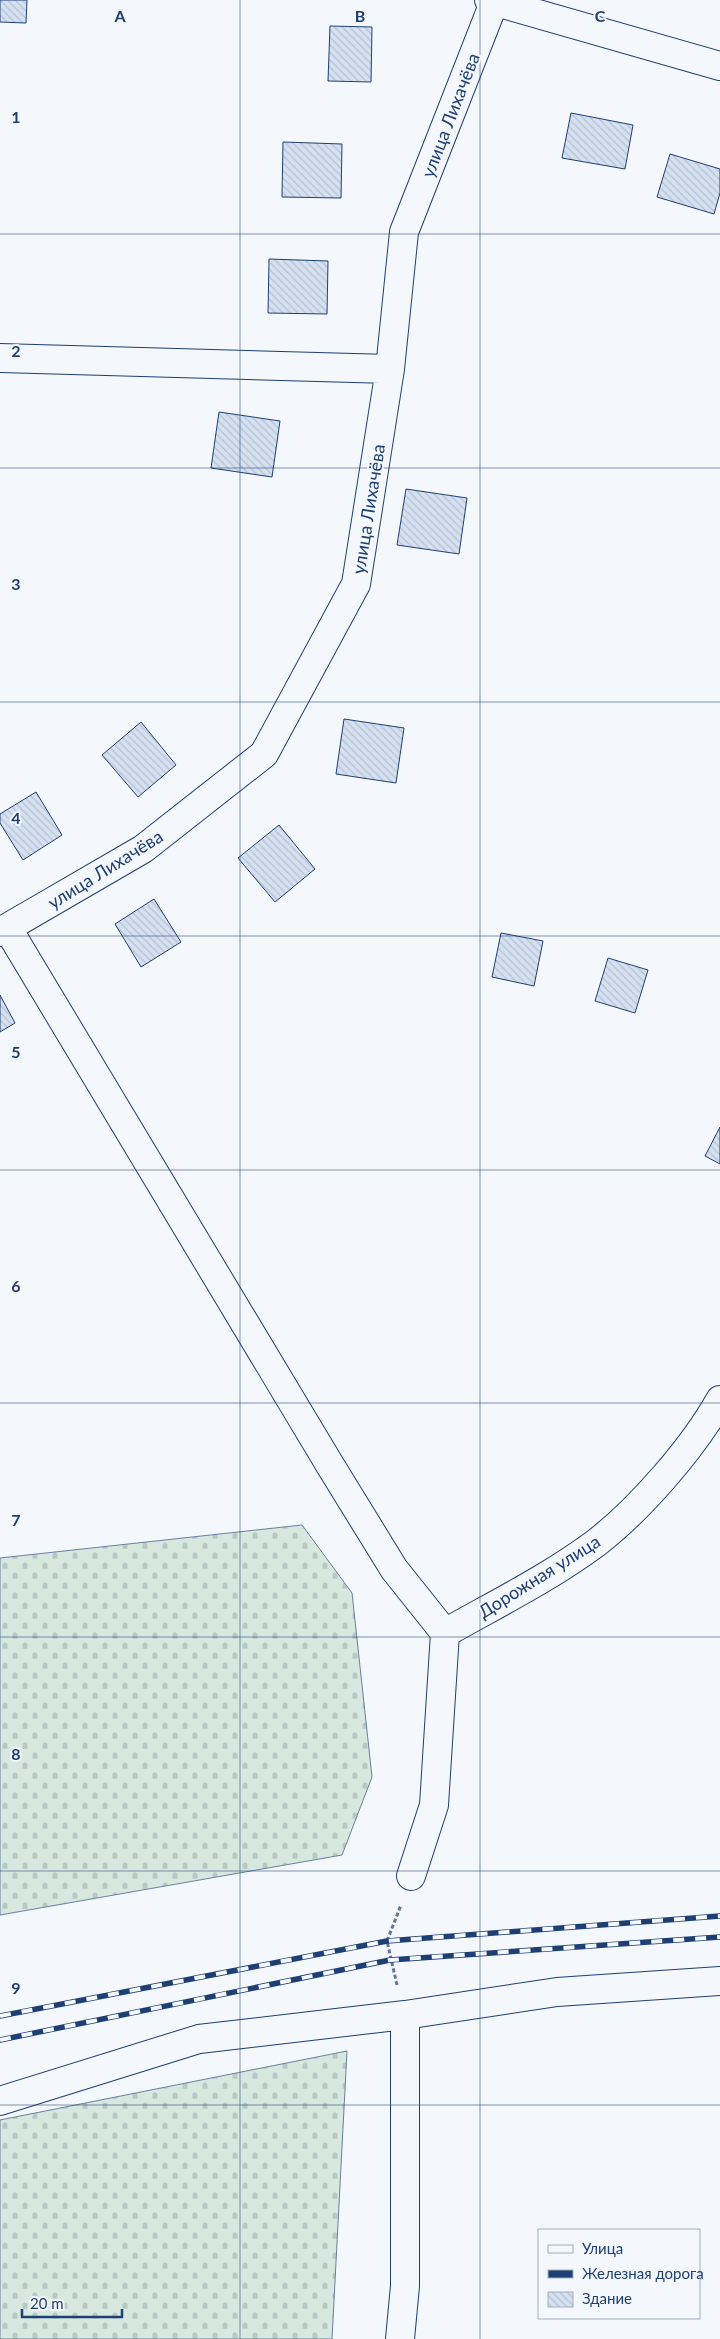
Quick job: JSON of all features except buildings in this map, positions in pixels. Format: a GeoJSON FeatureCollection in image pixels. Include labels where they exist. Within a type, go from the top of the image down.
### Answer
{"type":"FeatureCollection","features":[{"type":"Feature","properties":{"kind":"street"},"geometry":{"type":"LineString","coordinates":[[489,0],[495,0],[720,66]]}},
{"type":"Feature","properties":{"kind":"street","name":"улица Лихачёва"},"geometry":{"type":"LineString","coordinates":[[4,931],[143,849],[264,754],[356,584],[390,369],[404,232],[495,0]]}},
{"type":"Feature","properties":{"kind":"street"},"geometry":{"type":"LineString","coordinates":[[0,358],[390,369]]}},
{"type":"Feature","properties":{"kind":"street"},"geometry":{"type":"LineString","coordinates":[[4,931],[394,1568],[446,1633],[434,1804],[411,1876]]}},
{"type":"Feature","properties":{"kind":"street","name":"Дорожная улица"},"geometry":{"type":"LineString","coordinates":[[446,1633],[551,1573],[596,1543],[643,1500],[716,1416]]}},
{"type":"Feature","properties":{"kind":"street"},"geometry":{"type":"LineString","coordinates":[[0,2101],[199,2039],[405,2015],[557,1992],[720,1982]]}},
{"type":"Feature","properties":{"kind":"street"},"geometry":{"type":"LineString","coordinates":[[400,2339],[405,2286],[405,2015]]}},
{"type":"Feature","properties":{"kind":"path"},"geometry":{"type":"LineString","coordinates":[[405,2015],[390,1960],[387,1941],[411,1876]]}},
{"type":"Feature","properties":{"kind":"green space"},"geometry":{"type":"Polygon","coordinates":[[[302,1525],[352,1593],[372,1777],[342,1855],[0,1915],[0,1558],[302,1525]]]}},
{"type":"Feature","properties":{"kind":"green space"},"geometry":{"type":"Polygon","coordinates":[[[347,2051],[332,2339],[0,2339],[0,2120],[347,2051]]]}},
{"type":"Feature","properties":{"kind":"railway"},"geometry":{"type":"LineString","coordinates":[[0,2016],[387,1941],[720,1916]]}},
{"type":"Feature","properties":{"kind":"railway"},"geometry":{"type":"LineString","coordinates":[[0,2040],[390,1960],[720,1937]]}}]}
